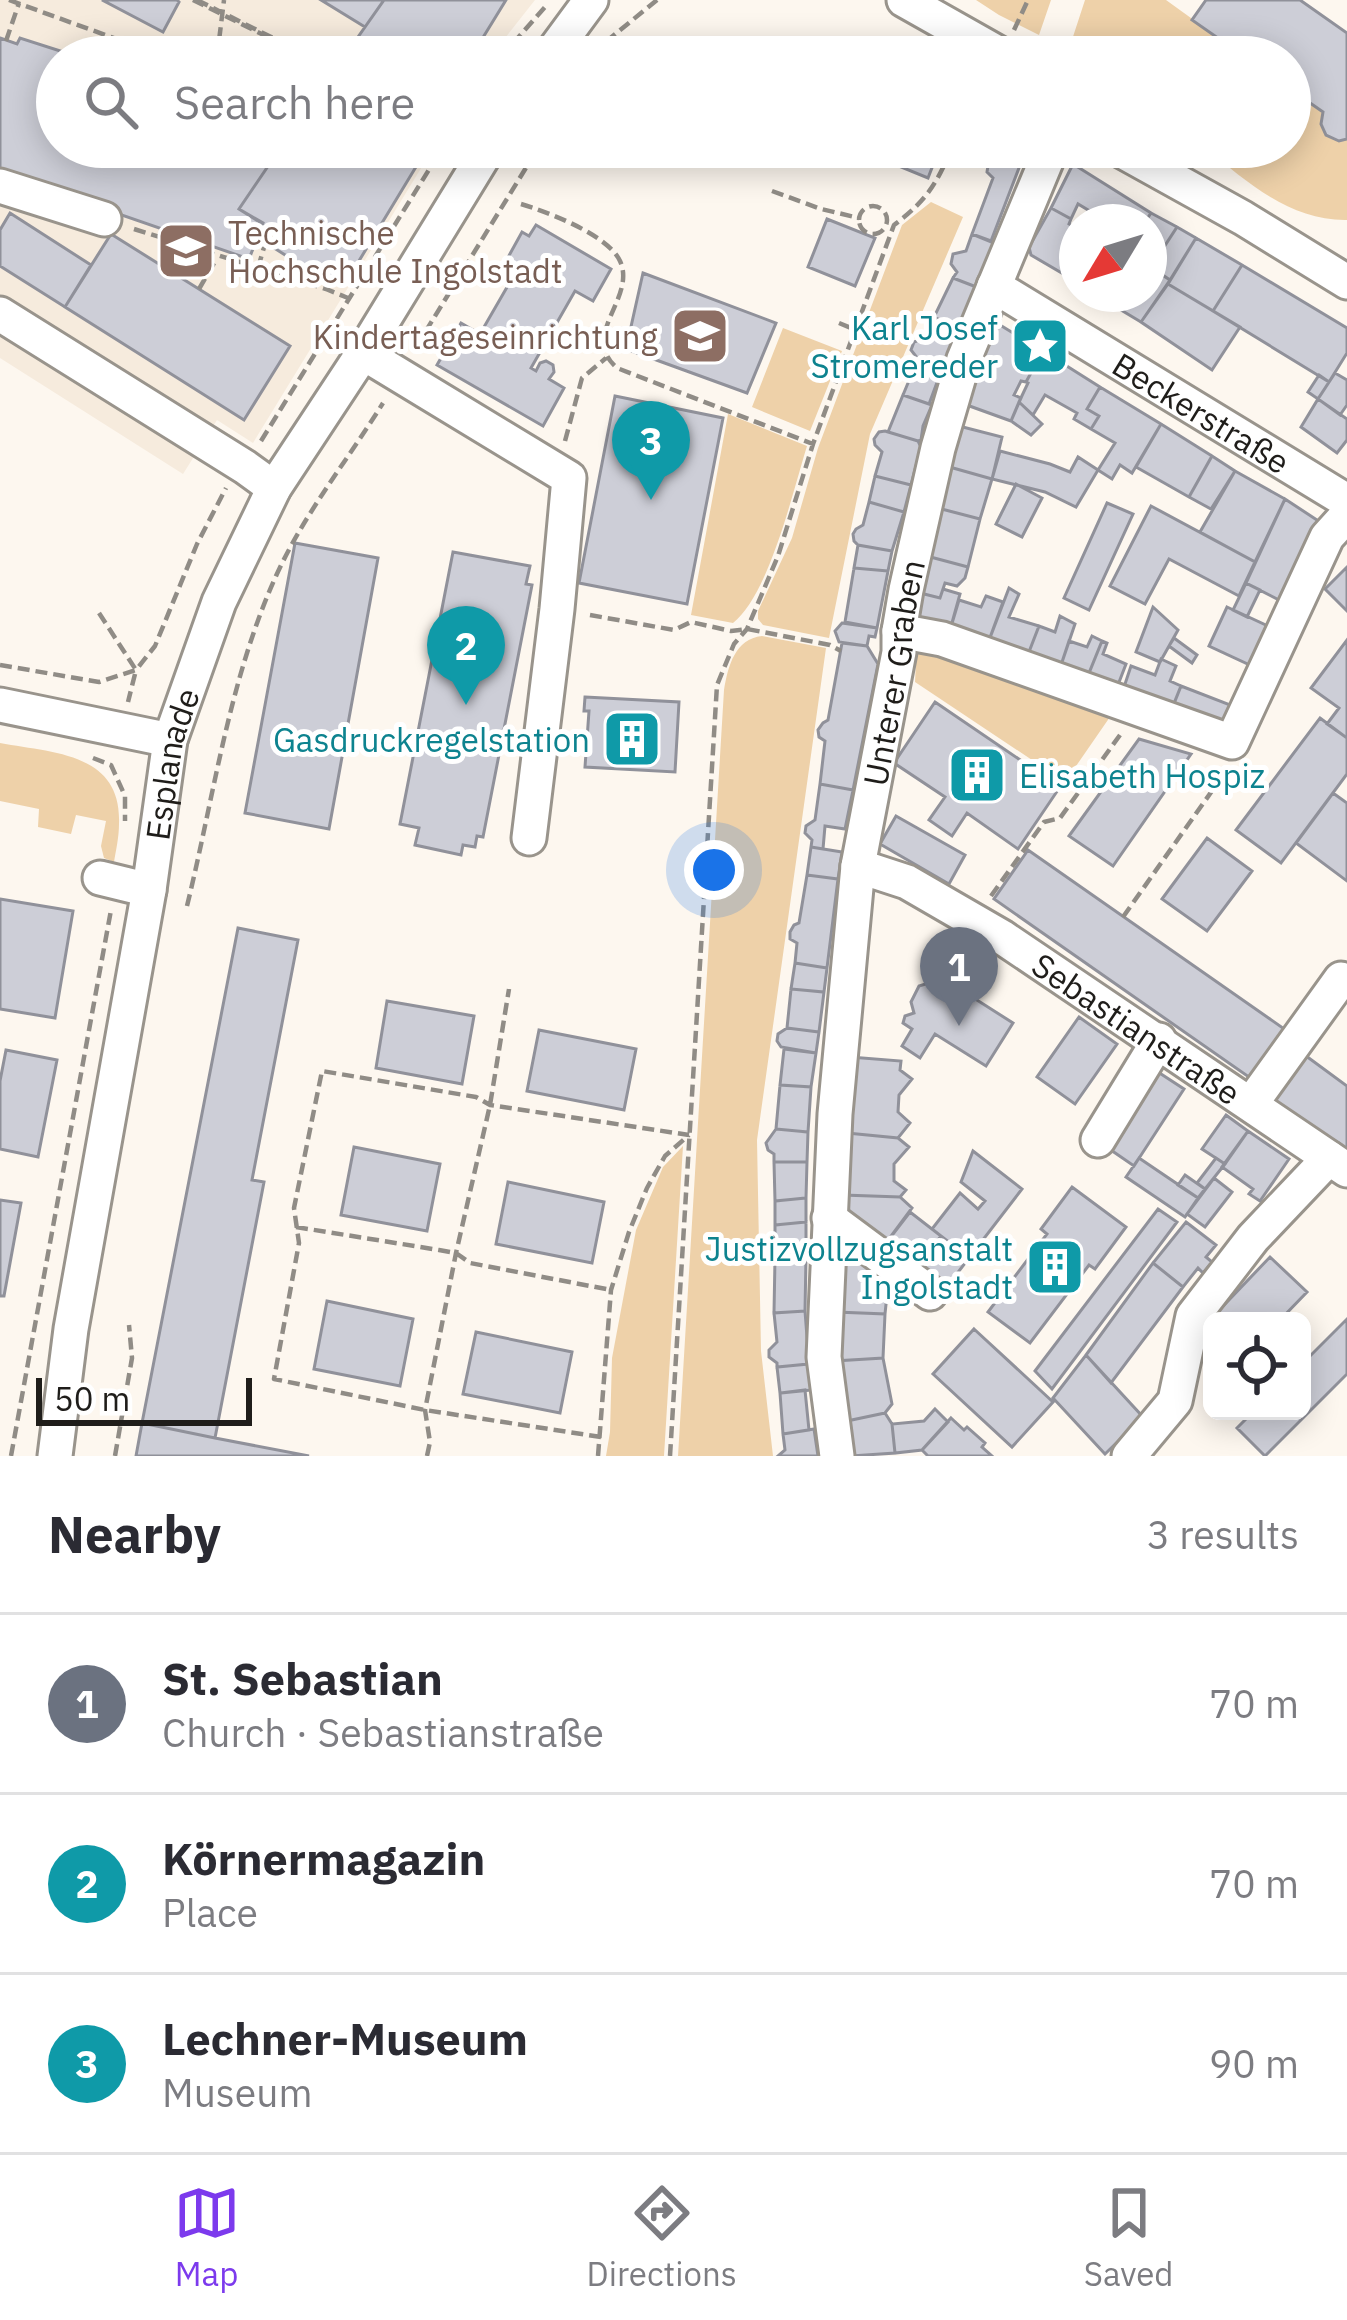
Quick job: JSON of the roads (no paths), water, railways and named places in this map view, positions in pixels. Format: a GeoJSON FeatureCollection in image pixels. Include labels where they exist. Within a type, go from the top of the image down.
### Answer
{"type":"FeatureCollection","features":[{"type":"Feature","properties":{"kind":"street"},"geometry":{"type":"LineString","coordinates":[[564,36],[591,0]]}},
{"type":"Feature","properties":{"kind":"street"},"geometry":{"type":"LineString","coordinates":[[570,28],[615,0]]}},
{"type":"Feature","properties":{"kind":"street"},"geometry":{"type":"LineString","coordinates":[[904,0],[968,36]]}},
{"type":"Feature","properties":{"kind":"street","name":"Esplanade"},"geometry":{"type":"LineString","coordinates":[[55,1456],[122,884],[220,602],[274,488],[476,168]]}},
{"type":"Feature","properties":{"kind":"street","name":"Unterer Graben"},"geometry":{"type":"LineString","coordinates":[[837,1456],[824,1357],[835,1114],[858,866],[899,652],[905,590],[938,448],[964,359],[1043,168]]}},
{"type":"Feature","properties":{"kind":"street"},"geometry":{"type":"LineString","coordinates":[[1153,168],[1347,282]]}},
{"type":"Feature","properties":{"kind":"street"},"geometry":{"type":"LineString","coordinates":[[0,185],[104,219]]}},
{"type":"Feature","properties":{"kind":"street","name":"Beckerstraße"},"geometry":{"type":"LineString","coordinates":[[994,286],[1347,501]]}},
{"type":"Feature","properties":{"kind":"street"},"geometry":{"type":"LineString","coordinates":[[0,314],[274,488]]}},
{"type":"Feature","properties":{"kind":"street"},"geometry":{"type":"LineString","coordinates":[[363,352],[569,478],[529,838]]}},
{"type":"Feature","properties":{"kind":"street"},"geometry":{"type":"LineString","coordinates":[[899,632],[942,639],[1232,742],[1327,537],[1347,515]]}},
{"type":"Feature","properties":{"kind":"street"},"geometry":{"type":"LineString","coordinates":[[0,705],[170,740]]}},
{"type":"Feature","properties":{"kind":"street","name":"Sebastianstraße"},"geometry":{"type":"LineString","coordinates":[[858,866],[907,882],[974,920],[1338,1164]]}},
{"type":"Feature","properties":{"kind":"street"},"geometry":{"type":"LineString","coordinates":[[1251,1104],[1341,979]]}},
{"type":"Feature","properties":{"kind":"street"},"geometry":{"type":"LineString","coordinates":[[1098,1140],[1159,1040]]}},
{"type":"Feature","properties":{"kind":"street"},"geometry":{"type":"LineString","coordinates":[[1129,1456],[1175,1401],[1193,1316],[1253,1238],[1338,1164]]}},
{"type":"Feature","properties":{"kind":"street"},"geometry":{"type":"LineString","coordinates":[[829,1218],[930,1293]]}},
{"type":"Feature","properties":{"kind":"place","name":"Technische Hochschule Ingolstadt"},"geometry":{"type":"Point","coordinates":[186,251]}},
{"type":"Feature","properties":{"kind":"place","name":"Kindertageseinrichtung"},"geometry":{"type":"Point","coordinates":[700,336]}},
{"type":"Feature","properties":{"kind":"place","name":"Karl Josef Stromereder"},"geometry":{"type":"Point","coordinates":[1040,346]}},
{"type":"Feature","properties":{"kind":"place","name":"Lechner-Museum"},"geometry":{"type":"Point","coordinates":[651,500]}},
{"type":"Feature","properties":{"kind":"place","name":"Körnermagazin"},"geometry":{"type":"Point","coordinates":[466,705]}},
{"type":"Feature","properties":{"kind":"place","name":"Gasdruckregelstation"},"geometry":{"type":"Point","coordinates":[632,739]}},
{"type":"Feature","properties":{"kind":"place","name":"Elisabeth Hospiz"},"geometry":{"type":"Point","coordinates":[977,775]}},
{"type":"Feature","properties":{"kind":"place","name":"St. Sebastian"},"geometry":{"type":"Point","coordinates":[959,1026]}},
{"type":"Feature","properties":{"kind":"place","name":"Justizvollzugsanstalt Ingolstadt"},"geometry":{"type":"Point","coordinates":[1055,1267]}}]}
